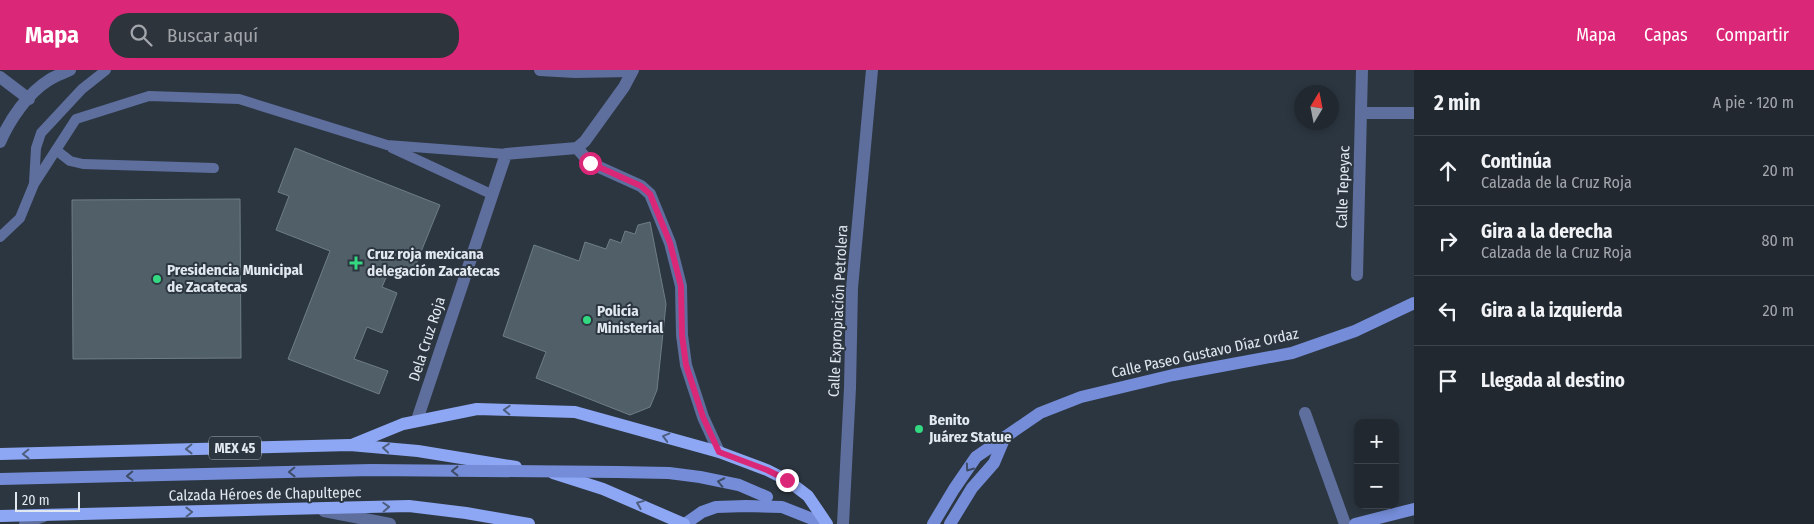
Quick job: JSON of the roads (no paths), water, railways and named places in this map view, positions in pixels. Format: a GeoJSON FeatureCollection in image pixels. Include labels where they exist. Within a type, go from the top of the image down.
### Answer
{"type":"FeatureCollection","features":[{"type":"Feature","properties":{"kind":"main road","name":"Calle Paseo Gustavo Díaz Ordaz"},"geometry":{"type":"LineString","coordinates":[[933,524],[954,489],[976,458],[1040,413],[1081,398],[1173,376],[1292,352],[1355,331],[1414,303]]}},
{"type":"Feature","properties":{"kind":"main road"},"geometry":{"type":"LineString","coordinates":[[350,445],[403,424],[477,409],[575,412],[719,452],[767,470],[787,480],[808,496],[826,524]]}},
{"type":"Feature","properties":{"kind":"main road"},"geometry":{"type":"LineString","coordinates":[[950,524],[972,488],[994,463],[1005,437]]}},
{"type":"Feature","properties":{"kind":"main road","name":"MEX 45"},"geometry":{"type":"LineString","coordinates":[[0,454],[350,445],[418,451],[553,473],[602,489],[685,524]]}},
{"type":"Feature","properties":{"kind":"main road"},"geometry":{"type":"LineString","coordinates":[[0,479],[371,470],[669,474],[700,477],[739,485],[768,497],[782,507],[826,524]]}},
{"type":"Feature","properties":{"kind":"main road","name":"Calzada Héroes de Chapultepec"},"geometry":{"type":"LineString","coordinates":[[0,516],[409,506],[466,513],[529,524]]}},
{"type":"Feature","properties":{"kind":"main road"},"geometry":{"type":"LineString","coordinates":[[685,524],[702,512],[716,507],[782,507]]}},
{"type":"Feature","properties":{"kind":"main road"},"geometry":{"type":"LineString","coordinates":[[1355,524],[1414,509]]}},
{"type":"Feature","properties":{"kind":"street"},"geometry":{"type":"LineString","coordinates":[[0,142],[5,130],[28,98],[49,80],[70,70]]}},
{"type":"Feature","properties":{"kind":"street"},"geometry":{"type":"LineString","coordinates":[[506,154],[577,148],[585,141],[624,87],[632,70],[575,72],[540,70]]}},
{"type":"Feature","properties":{"kind":"street","name":"Calle Expropiación Petrolera"},"geometry":{"type":"LineString","coordinates":[[843,524],[850,388],[852,288],[872,70]]}},
{"type":"Feature","properties":{"kind":"street","name":"Calle Tepeyac"},"geometry":{"type":"LineString","coordinates":[[1357,275],[1362,70]]}},
{"type":"Feature","properties":{"kind":"street"},"geometry":{"type":"LineString","coordinates":[[0,77],[28,98]]}},
{"type":"Feature","properties":{"kind":"street"},"geometry":{"type":"LineString","coordinates":[[1362,113],[1414,113]]}},
{"type":"Feature","properties":{"kind":"street"},"geometry":{"type":"LineString","coordinates":[[577,148],[590,163],[641,186],[650,194],[670,243],[681,286],[682,335],[686,365],[703,417],[719,452]]}},
{"type":"Feature","properties":{"kind":"street","name":"Dela Cruz Roja"},"geometry":{"type":"LineString","coordinates":[[418,420],[506,154]]}},
{"type":"Feature","properties":{"kind":"street"},"geometry":{"type":"LineString","coordinates":[[1305,413],[1345,524]]}},
{"type":"Feature","properties":{"kind":"street"},"geometry":{"type":"LineString","coordinates":[[317,509],[390,524]]}},
{"type":"Feature","properties":{"kind":"lane"},"geometry":{"type":"LineString","coordinates":[[34,184],[36,148],[40,133],[82,89],[106,70]]}},
{"type":"Feature","properties":{"kind":"lane"},"geometry":{"type":"LineString","coordinates":[[0,237],[20,218],[34,184],[76,119],[149,96],[239,99],[387,145],[492,194]]}},
{"type":"Feature","properties":{"kind":"lane"},"geometry":{"type":"LineString","coordinates":[[387,145],[506,154]]}},
{"type":"Feature","properties":{"kind":"lane"},"geometry":{"type":"LineString","coordinates":[[56,150],[70,161],[83,164],[214,168]]}},
{"type":"Feature","properties":{"kind":"lane"},"geometry":{"type":"LineString","coordinates":[[24,524],[53,514]]}},
{"type":"Feature","properties":{"kind":"place","name":"Cruz roja mexicana delegación Zacatecas"},"geometry":{"type":"Point","coordinates":[356,263]}},
{"type":"Feature","properties":{"kind":"place","name":"Presidencia Municipal de Zacatecas"},"geometry":{"type":"Point","coordinates":[157,279]}},
{"type":"Feature","properties":{"kind":"place","name":"Policía Ministerial"},"geometry":{"type":"Point","coordinates":[587,320]}},
{"type":"Feature","properties":{"kind":"place","name":"Benito Juárez Statue"},"geometry":{"type":"Point","coordinates":[919,429]}}]}
